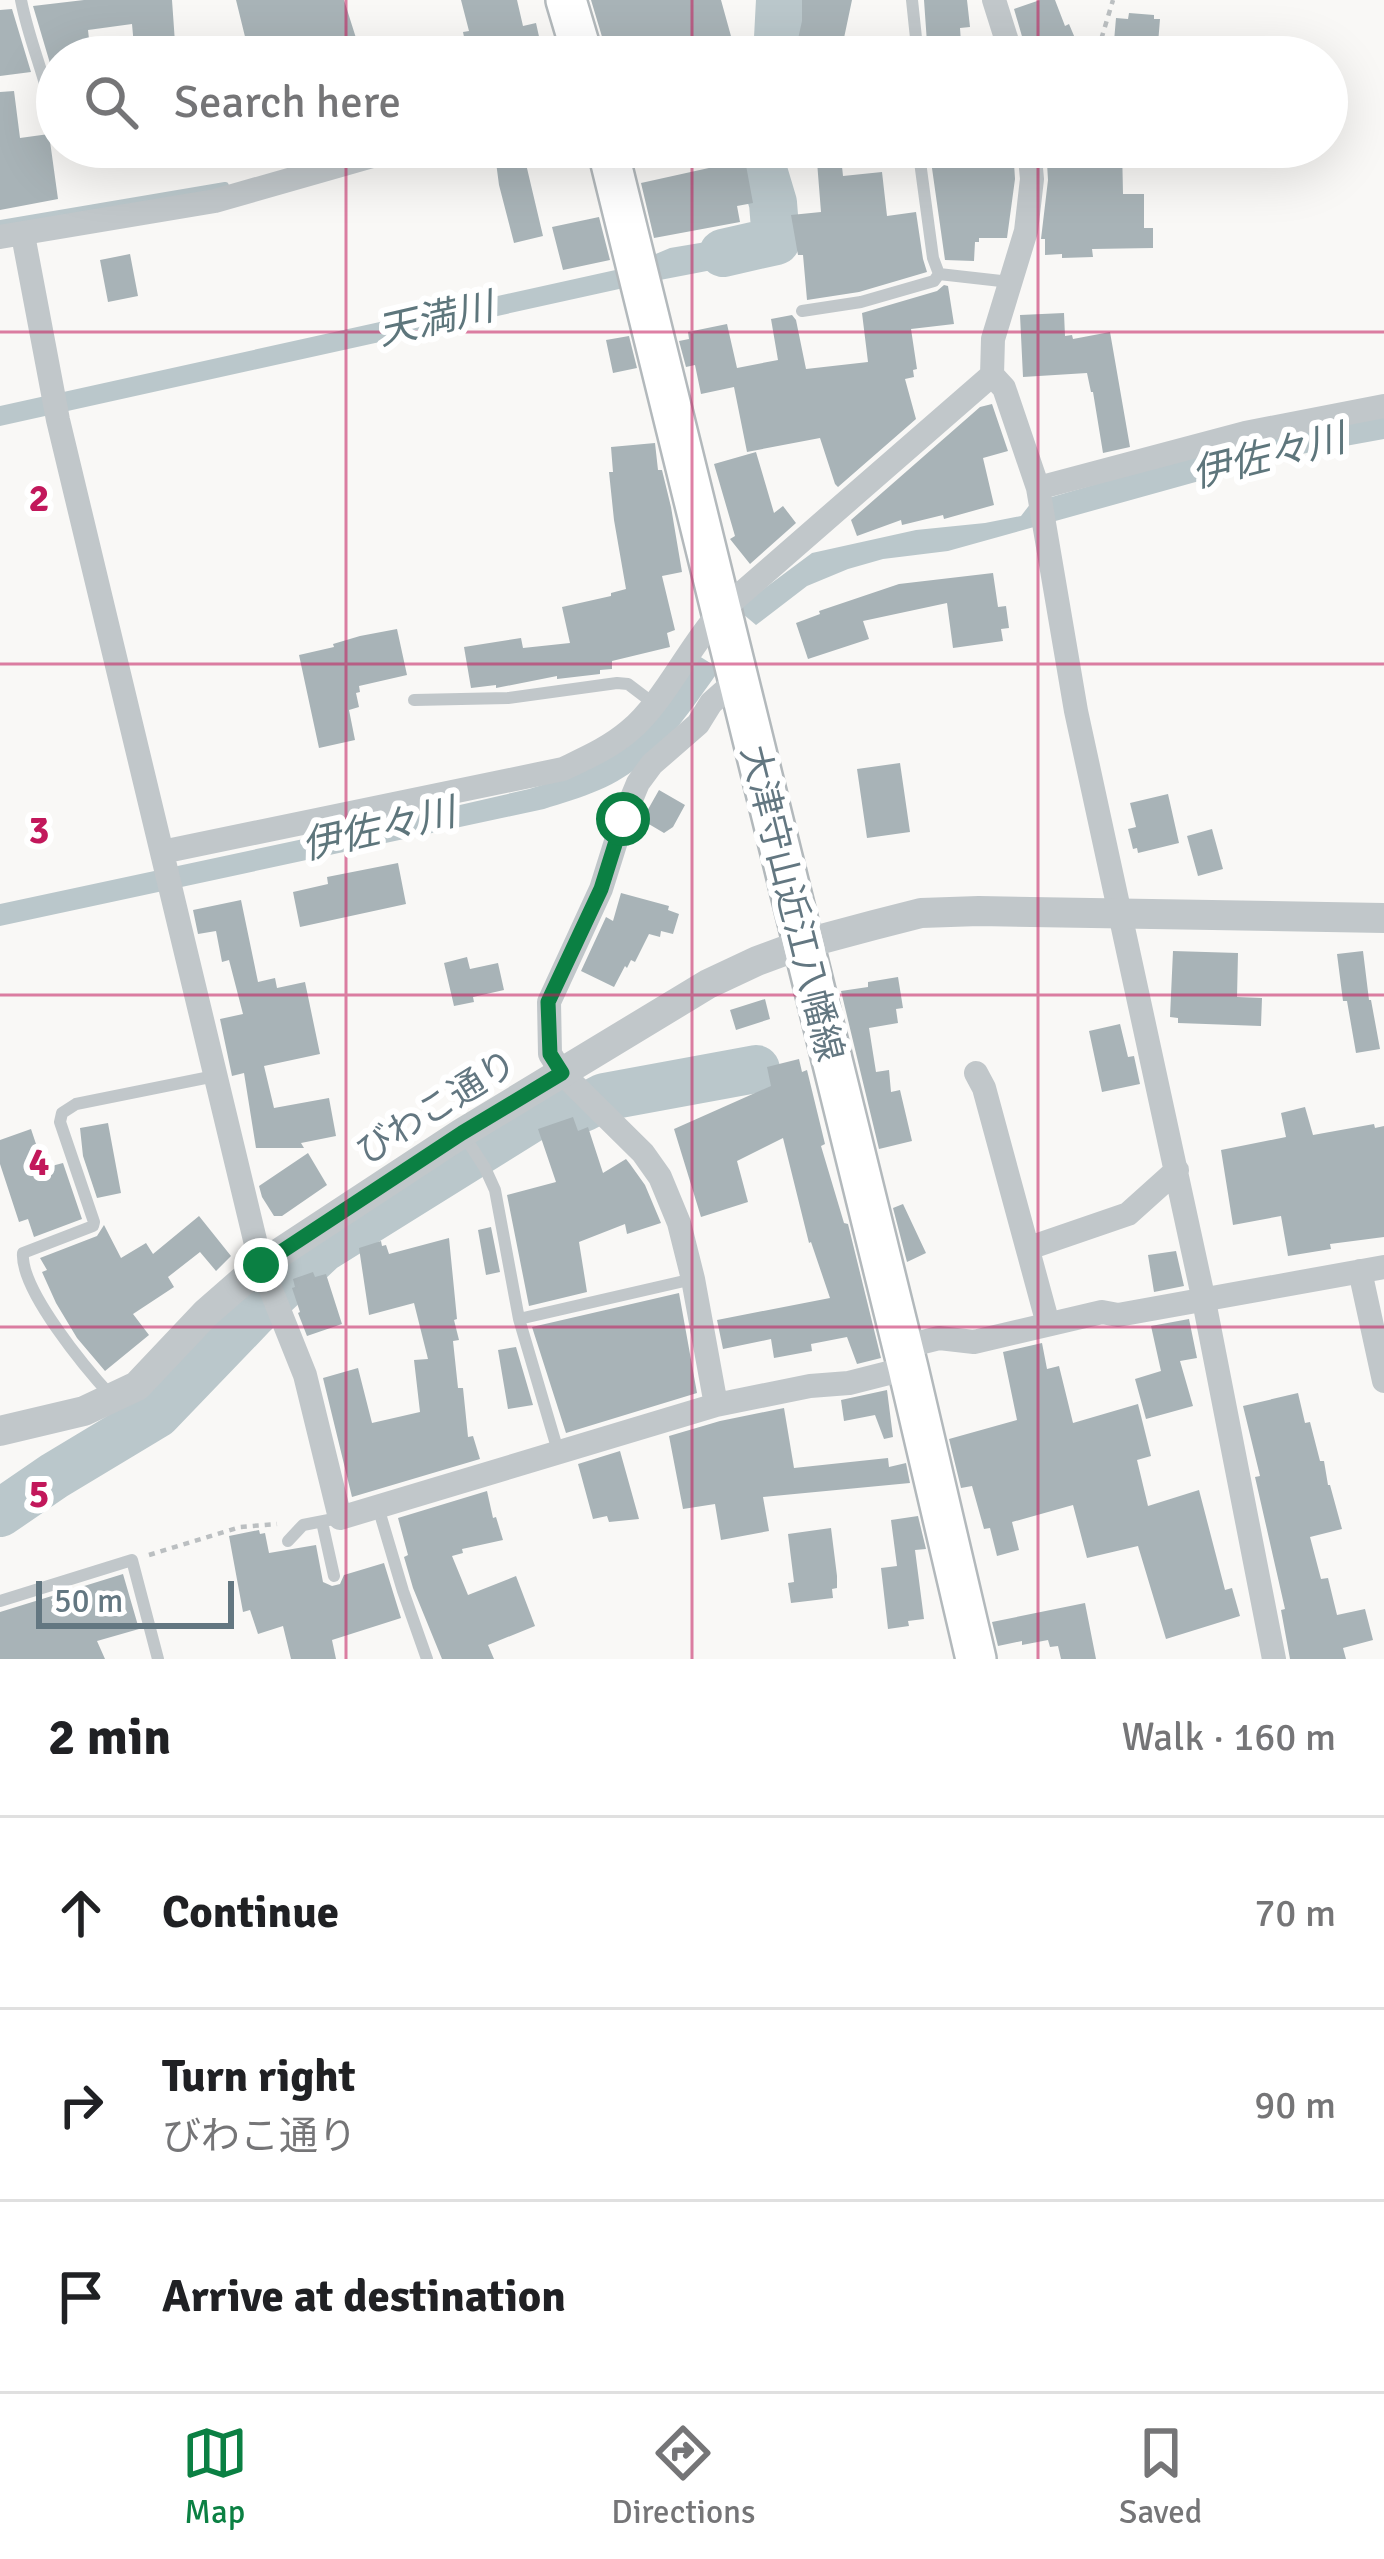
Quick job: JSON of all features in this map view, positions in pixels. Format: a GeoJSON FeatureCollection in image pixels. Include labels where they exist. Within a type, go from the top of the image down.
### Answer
{"type":"FeatureCollection","features":[{"type":"Feature","properties":{"kind":"main road"},"geometry":{"type":"LineString","coordinates":[[566,0],[577,36]]}},
{"type":"Feature","properties":{"kind":"main road","name":"大津守山近江八幡線"},"geometry":{"type":"LineString","coordinates":[[612,168],[976,1659]]}},
{"type":"Feature","properties":{"kind":"street"},"geometry":{"type":"LineString","coordinates":[[994,0],[1005,36]]}},
{"type":"Feature","properties":{"kind":"street"},"geometry":{"type":"LineString","coordinates":[[330,168],[215,201],[12,236],[261,1265],[305,1375],[331,1520],[716,1406],[810,1386],[849,1383],[940,1338],[974,1342],[1102,1312],[1118,1315],[1372,1269],[1384,1381]]}},
{"type":"Feature","properties":{"kind":"street"},"geometry":{"type":"LineString","coordinates":[[1031,168],[1027,231],[993,339],[992,375],[1004,388],[1039,492],[1076,711],[1177,1170],[1274,1659]]}},
{"type":"Feature","properties":{"kind":"street"},"geometry":{"type":"LineString","coordinates":[[162,855],[563,769],[604,750],[648,713],[721,611],[992,375]]}},
{"type":"Feature","properties":{"kind":"street"},"geometry":{"type":"LineString","coordinates":[[1039,492],[1244,433],[1384,406]]}},
{"type":"Feature","properties":{"kind":"street"},"geometry":{"type":"LineString","coordinates":[[716,1406],[679,1223],[660,1177],[644,1153],[562,1073],[550,1054],[548,1002],[601,889],[638,783],[738,679]]}},
{"type":"Feature","properties":{"kind":"street"},"geometry":{"type":"LineString","coordinates":[[648,713],[672,743]]}},
{"type":"Feature","properties":{"kind":"street","name":"びわこ通り"},"geometry":{"type":"LineString","coordinates":[[0,1432],[84,1411],[137,1386],[206,1313],[261,1265],[462,1133],[708,984],[757,961],[921,913],[1384,918]]}},
{"type":"Feature","properties":{"kind":"street"},"geometry":{"type":"LineString","coordinates":[[976,1073],[1048,1324]]}},
{"type":"Feature","properties":{"kind":"street"},"geometry":{"type":"LineString","coordinates":[[1029,1248],[1128,1214],[1177,1170]]}},
{"type":"Feature","properties":{"kind":"lane"},"geometry":{"type":"LineString","coordinates":[[21,0],[36,56]]}},
{"type":"Feature","properties":{"kind":"lane"},"geometry":{"type":"LineString","coordinates":[[912,0],[916,36]]}},
{"type":"Feature","properties":{"kind":"lane"},"geometry":{"type":"LineString","coordinates":[[921,168],[939,274]]}},
{"type":"Feature","properties":{"kind":"lane"},"geometry":{"type":"LineString","coordinates":[[939,274],[1011,282]]}},
{"type":"Feature","properties":{"kind":"lane"},"geometry":{"type":"LineString","coordinates":[[802,311],[883,296],[934,281],[939,274]]}},
{"type":"Feature","properties":{"kind":"lane"},"geometry":{"type":"LineString","coordinates":[[414,700],[508,698],[616,683],[628,684],[648,713]]}},
{"type":"Feature","properties":{"kind":"lane"},"geometry":{"type":"LineString","coordinates":[[114,1399],[61,1335],[22,1263],[23,1252],[93,1226],[60,1121],[62,1112],[76,1104],[215,1076]]}},
{"type":"Feature","properties":{"kind":"lane"},"geometry":{"type":"LineString","coordinates":[[462,1133],[495,1190],[519,1319],[558,1453]]}},
{"type":"Feature","properties":{"kind":"lane"},"geometry":{"type":"LineString","coordinates":[[519,1319],[692,1279]]}},
{"type":"Feature","properties":{"kind":"lane"},"geometry":{"type":"LineString","coordinates":[[378,1507],[427,1659]]}},
{"type":"Feature","properties":{"kind":"lane"},"geometry":{"type":"LineString","coordinates":[[288,1541],[303,1525],[331,1520],[334,1576]]}},
{"type":"Feature","properties":{"kind":"lane"},"geometry":{"type":"LineString","coordinates":[[0,1601],[132,1560],[158,1659]]}},
{"type":"Feature","properties":{"kind":"path"},"geometry":{"type":"LineString","coordinates":[[1102,36],[1113,0]]}},
{"type":"Feature","properties":{"kind":"path"},"geometry":{"type":"LineString","coordinates":[[132,1560],[240,1527],[303,1525]]}},
{"type":"Feature","properties":{"kind":"water"},"geometry":{"type":"Polygon","coordinates":[[[790,228],[795,254],[0,426],[0,406],[620,269],[670,248],[790,228]]]}},
{"type":"Feature","properties":{"kind":"water","name":"伊佐々川"},"geometry":{"type":"Polygon","coordinates":[[[1384,412],[1384,439],[1285,457],[948,551],[883,559],[848,569],[807,586],[756,625],[737,609],[812,553],[916,530],[1021,516],[1031,503],[1176,461],[1384,412]]]}},
{"type":"Feature","properties":{"kind":"water","name":"伊佐々川"},"geometry":{"type":"Polygon","coordinates":[[[699,656],[720,669],[682,722],[637,768],[592,793],[544,809],[0,926],[0,904],[425,813],[575,775],[699,656]]]}},
{"type":"Feature","properties":{"kind":"building"},"geometry":{"type":"Polygon","coordinates":[[[84,0],[172,0],[175,36],[133,36],[132,24],[88,30],[89,36],[42,36],[33,6],[84,0]]]}},
{"type":"Feature","properties":{"kind":"building"},"geometry":{"type":"Polygon","coordinates":[[[236,0],[344,0],[355,36],[245,36],[236,0]]]}},
{"type":"Feature","properties":{"kind":"building"},"geometry":{"type":"Polygon","coordinates":[[[461,0],[517,0],[523,26],[536,23],[539,36],[464,36],[469,31],[461,0]]]}},
{"type":"Feature","properties":{"kind":"building"},"geometry":{"type":"Polygon","coordinates":[[[591,0],[721,0],[731,36],[602,36],[591,0]]]}},
{"type":"Feature","properties":{"kind":"building"},"geometry":{"type":"Polygon","coordinates":[[[802,0],[852,0],[844,36],[799,36],[802,0]]]}},
{"type":"Feature","properties":{"kind":"building"},"geometry":{"type":"Polygon","coordinates":[[[924,0],[967,0],[970,27],[960,28],[961,36],[927,36],[924,0]]]}},
{"type":"Feature","properties":{"kind":"building"},"geometry":{"type":"Polygon","coordinates":[[[1055,0],[1074,36],[1022,36],[1014,9],[1055,0]]]}},
{"type":"Feature","properties":{"kind":"building"},"geometry":{"type":"Polygon","coordinates":[[[12,9],[31,72],[0,76],[0,10],[12,9]]]}},
{"type":"Feature","properties":{"kind":"building"},"geometry":{"type":"Polygon","coordinates":[[[1129,13],[1154,15],[1160,19],[1159,36],[1114,36],[1116,18],[1128,19],[1129,13]]]}},
{"type":"Feature","properties":{"kind":"building"},"geometry":{"type":"Polygon","coordinates":[[[14,91],[20,138],[36,136],[36,168],[54,168],[58,199],[0,210],[0,92],[14,91]]]}},
{"type":"Feature","properties":{"kind":"building"},"geometry":{"type":"Polygon","coordinates":[[[497,168],[527,168],[543,236],[514,243],[497,168]]]}},
{"type":"Feature","properties":{"kind":"building"},"geometry":{"type":"Polygon","coordinates":[[[709,168],[746,168],[753,203],[737,206],[740,222],[654,238],[641,183],[709,168]]]}},
{"type":"Feature","properties":{"kind":"building"},"geometry":{"type":"Polygon","coordinates":[[[818,168],[842,168],[843,176],[882,172],[887,216],[916,212],[927,272],[859,292],[807,300],[803,255],[798,255],[791,215],[821,212],[818,168]]]}},
{"type":"Feature","properties":{"kind":"building"},"geometry":{"type":"Polygon","coordinates":[[[932,168],[1014,168],[1007,238],[979,238],[974,261],[945,260],[932,168]]]}},
{"type":"Feature","properties":{"kind":"building"},"geometry":{"type":"Polygon","coordinates":[[[1047,168],[1122,168],[1123,194],[1144,194],[1144,228],[1153,228],[1153,248],[1092,249],[1093,257],[1045,255],[1045,239],[1041,239],[1047,168]]]}},
{"type":"Feature","properties":{"kind":"building"},"geometry":{"type":"Polygon","coordinates":[[[599,217],[610,260],[563,270],[552,227],[599,217]]]}},
{"type":"Feature","properties":{"kind":"building"},"geometry":{"type":"Polygon","coordinates":[[[130,254],[138,296],[108,302],[100,260],[130,254]]]}},
{"type":"Feature","properties":{"kind":"building"},"geometry":{"type":"Polygon","coordinates":[[[948,286],[954,324],[911,329],[917,369],[914,377],[905,379],[916,419],[838,487],[820,438],[747,452],[734,387],[701,394],[695,365],[686,367],[679,341],[689,339],[688,332],[727,324],[737,368],[778,360],[771,319],[792,315],[806,369],[868,362],[862,313],[948,286]]]}},
{"type":"Feature","properties":{"kind":"building"},"geometry":{"type":"Polygon","coordinates":[[[1064,313],[1065,336],[1073,339],[1110,332],[1130,447],[1103,453],[1087,373],[1023,377],[1020,315],[1064,313]]]}},
{"type":"Feature","properties":{"kind":"building"},"geometry":{"type":"Polygon","coordinates":[[[629,336],[637,368],[613,373],[606,340],[629,336]]]}},
{"type":"Feature","properties":{"kind":"building"},"geometry":{"type":"Polygon","coordinates":[[[992,404],[1008,451],[983,458],[994,505],[944,519],[943,515],[902,525],[901,520],[857,536],[851,520],[980,407],[992,404]]]}},
{"type":"Feature","properties":{"kind":"building"},"geometry":{"type":"Polygon","coordinates":[[[655,443],[682,572],[662,576],[675,630],[667,633],[670,647],[612,661],[612,669],[600,670],[600,674],[471,688],[464,647],[521,638],[523,648],[570,643],[562,607],[626,589],[614,520],[611,447],[655,443]]]}},
{"type":"Feature","properties":{"kind":"building"},"geometry":{"type":"Polygon","coordinates":[[[756,452],[774,513],[783,506],[796,523],[750,564],[730,539],[735,536],[714,464],[756,452]]]}},
{"type":"Feature","properties":{"kind":"building"},"geometry":{"type":"Polygon","coordinates":[[[993,573],[998,607],[1006,606],[1009,628],[1001,629],[1003,641],[953,648],[947,603],[863,621],[869,639],[808,659],[796,623],[819,611],[899,584],[993,573]]]}},
{"type":"Feature","properties":{"kind":"building"},"geometry":{"type":"Polygon","coordinates":[[[397,629],[407,675],[359,686],[359,707],[349,710],[355,740],[319,748],[299,655],[397,629]]]}},
{"type":"Feature","properties":{"kind":"building"},"geometry":{"type":"Polygon","coordinates":[[[900,763],[910,832],[867,838],[857,769],[900,763]]]}},
{"type":"Feature","properties":{"kind":"building"},"geometry":{"type":"Polygon","coordinates":[[[659,790],[685,805],[673,827],[664,833],[642,820],[659,790]]]}},
{"type":"Feature","properties":{"kind":"building"},"geometry":{"type":"Polygon","coordinates":[[[1168,794],[1179,843],[1138,853],[1128,829],[1136,827],[1130,803],[1168,794]]]}},
{"type":"Feature","properties":{"kind":"building"},"geometry":{"type":"Polygon","coordinates":[[[1212,829],[1223,869],[1198,876],[1187,836],[1212,829]]]}},
{"type":"Feature","properties":{"kind":"building"},"geometry":{"type":"Polygon","coordinates":[[[398,863],[406,904],[300,927],[293,892],[328,884],[327,877],[398,863]]]}},
{"type":"Feature","properties":{"kind":"building"},"geometry":{"type":"Polygon","coordinates":[[[621,893],[669,906],[668,910],[679,914],[673,934],[649,934],[635,962],[625,966],[614,987],[581,971],[606,917],[613,921],[621,893]]]}},
{"type":"Feature","properties":{"kind":"building"},"geometry":{"type":"Polygon","coordinates":[[[241,900],[258,982],[275,978],[277,988],[305,982],[320,1054],[264,1066],[274,1108],[329,1098],[336,1136],[301,1143],[304,1148],[256,1148],[244,1073],[232,1076],[220,1019],[243,1014],[229,960],[222,962],[216,931],[198,934],[193,910],[241,900]]]}},
{"type":"Feature","properties":{"kind":"building"},"geometry":{"type":"Polygon","coordinates":[[[1173,951],[1238,953],[1237,997],[1262,998],[1261,1026],[1178,1023],[1178,1018],[1170,1017],[1173,951]]]}},
{"type":"Feature","properties":{"kind":"building"},"geometry":{"type":"Polygon","coordinates":[[[1363,951],[1380,1049],[1356,1053],[1337,954],[1363,951]]]}},
{"type":"Feature","properties":{"kind":"building"},"geometry":{"type":"Polygon","coordinates":[[[467,957],[470,969],[498,963],[504,990],[454,1006],[444,963],[467,957]]]}},
{"type":"Feature","properties":{"kind":"building"},"geometry":{"type":"Polygon","coordinates":[[[898,977],[903,1008],[896,1009],[898,1023],[869,1028],[876,1072],[889,1070],[891,1092],[900,1090],[912,1141],[879,1149],[841,991],[898,977]]]}},
{"type":"Feature","properties":{"kind":"building"},"geometry":{"type":"Polygon","coordinates":[[[765,999],[770,1019],[736,1030],[730,1010],[765,999]]]}},
{"type":"Feature","properties":{"kind":"building"},"geometry":{"type":"Polygon","coordinates":[[[1120,1024],[1140,1084],[1102,1092],[1089,1031],[1120,1024]]]}},
{"type":"Feature","properties":{"kind":"building"},"geometry":{"type":"Polygon","coordinates":[[[799,1059],[802,1072],[807,1070],[825,1144],[821,1146],[848,1224],[881,1358],[857,1364],[847,1337],[811,1344],[812,1351],[774,1358],[771,1339],[723,1349],[717,1320],[830,1298],[809,1243],[783,1138],[737,1161],[748,1202],[701,1217],[674,1129],[771,1086],[767,1067],[799,1059]]]}},
{"type":"Feature","properties":{"kind":"building"},"geometry":{"type":"Polygon","coordinates":[[[1305,1107],[1313,1135],[1384,1126],[1384,1237],[1330,1244],[1331,1249],[1288,1256],[1281,1216],[1233,1225],[1221,1150],[1286,1137],[1281,1113],[1305,1107]]]}},
{"type":"Feature","properties":{"kind":"building"},"geometry":{"type":"Polygon","coordinates":[[[573,1117],[578,1131],[588,1127],[603,1173],[626,1159],[645,1185],[661,1223],[627,1234],[625,1224],[579,1242],[587,1292],[529,1306],[507,1195],[556,1182],[538,1129],[573,1117]]]}},
{"type":"Feature","properties":{"kind":"building"},"geometry":{"type":"Polygon","coordinates":[[[108,1123],[121,1193],[97,1198],[83,1156],[80,1128],[108,1123]]]}},
{"type":"Feature","properties":{"kind":"building"},"geometry":{"type":"Polygon","coordinates":[[[31,1129],[44,1168],[63,1163],[82,1219],[34,1237],[28,1219],[19,1222],[0,1164],[0,1140],[31,1129]]]}},
{"type":"Feature","properties":{"kind":"building"},"geometry":{"type":"Polygon","coordinates":[[[308,1153],[327,1185],[282,1216],[274,1216],[259,1186],[308,1153]]]}},
{"type":"Feature","properties":{"kind":"building"},"geometry":{"type":"Polygon","coordinates":[[[903,1204],[926,1253],[907,1262],[893,1208],[903,1204]]]}},
{"type":"Feature","properties":{"kind":"building"},"geometry":{"type":"Polygon","coordinates":[[[199,1216],[231,1256],[216,1271],[200,1252],[168,1277],[174,1287],[133,1314],[149,1335],[105,1371],[56,1303],[40,1258],[97,1236],[104,1225],[121,1258],[146,1243],[153,1254],[199,1216]]]}},
{"type":"Feature","properties":{"kind":"building"},"geometry":{"type":"Polygon","coordinates":[[[491,1227],[500,1272],[486,1275],[478,1230],[491,1227]]]}},
{"type":"Feature","properties":{"kind":"building"},"geometry":{"type":"Polygon","coordinates":[[[449,1238],[459,1340],[453,1341],[458,1388],[463,1388],[468,1437],[473,1436],[480,1459],[352,1497],[323,1378],[358,1368],[372,1423],[420,1412],[414,1360],[428,1359],[414,1303],[369,1315],[359,1248],[381,1241],[389,1254],[449,1238]]]}},
{"type":"Feature","properties":{"kind":"building"},"geometry":{"type":"Polygon","coordinates":[[[1176,1251],[1184,1286],[1154,1292],[1148,1255],[1176,1251]]]}},
{"type":"Feature","properties":{"kind":"building"},"geometry":{"type":"Polygon","coordinates":[[[313,1272],[315,1277],[326,1274],[342,1324],[307,1336],[292,1288],[293,1279],[313,1272]]]}},
{"type":"Feature","properties":{"kind":"building"},"geometry":{"type":"Polygon","coordinates":[[[679,1293],[697,1393],[566,1433],[532,1327],[679,1293]]]}},
{"type":"Feature","properties":{"kind":"building"},"geometry":{"type":"Polygon","coordinates":[[[1189,1319],[1197,1358],[1180,1361],[1193,1406],[1146,1419],[1135,1379],[1161,1371],[1151,1326],[1189,1319]]]}},
{"type":"Feature","properties":{"kind":"building"},"geometry":{"type":"Polygon","coordinates":[[[1042,1343],[1047,1369],[1059,1366],[1073,1423],[1138,1404],[1151,1456],[1137,1460],[1148,1506],[1199,1490],[1225,1590],[1232,1588],[1240,1616],[1166,1639],[1138,1546],[1087,1558],[1073,1505],[1012,1522],[1019,1550],[997,1556],[972,1486],[961,1488],[949,1439],[1017,1420],[1003,1352],[1042,1343]]]}},
{"type":"Feature","properties":{"kind":"building"},"geometry":{"type":"Polygon","coordinates":[[[516,1347],[533,1405],[508,1409],[498,1350],[516,1347]]]}},
{"type":"Feature","properties":{"kind":"building"},"geometry":{"type":"Polygon","coordinates":[[[887,1390],[893,1437],[884,1439],[875,1415],[844,1421],[841,1400],[887,1390]]]}},
{"type":"Feature","properties":{"kind":"building"},"geometry":{"type":"Polygon","coordinates":[[[1298,1393],[1305,1423],[1310,1422],[1320,1461],[1324,1461],[1342,1529],[1310,1537],[1321,1579],[1328,1578],[1337,1615],[1365,1609],[1373,1640],[1343,1648],[1346,1659],[1290,1659],[1281,1610],[1285,1609],[1255,1477],[1260,1476],[1243,1406],[1298,1393]]]}},
{"type":"Feature","properties":{"kind":"building"},"geometry":{"type":"Polygon","coordinates":[[[784,1408],[794,1468],[888,1458],[889,1467],[906,1463],[910,1483],[763,1497],[769,1531],[721,1540],[715,1504],[683,1509],[669,1436],[784,1408]]]}},
{"type":"Feature","properties":{"kind":"building"},"geometry":{"type":"Polygon","coordinates":[[[620,1451],[639,1519],[593,1519],[578,1464],[620,1451]]]}},
{"type":"Feature","properties":{"kind":"building"},"geometry":{"type":"Polygon","coordinates":[[[487,1491],[503,1540],[462,1549],[463,1553],[452,1556],[468,1595],[516,1576],[535,1626],[488,1645],[494,1659],[442,1659],[413,1588],[398,1518],[487,1491]]]}},
{"type":"Feature","properties":{"kind":"building"},"geometry":{"type":"Polygon","coordinates":[[[918,1516],[926,1549],[915,1550],[924,1619],[888,1629],[881,1568],[897,1566],[891,1520],[918,1516]]]}},
{"type":"Feature","properties":{"kind":"building"},"geometry":{"type":"Polygon","coordinates":[[[831,1528],[837,1576],[833,1598],[791,1603],[788,1583],[794,1582],[788,1534],[831,1528]]]}},
{"type":"Feature","properties":{"kind":"building"},"geometry":{"type":"Polygon","coordinates":[[[265,1533],[269,1553],[316,1545],[323,1582],[332,1586],[340,1584],[344,1575],[384,1563],[401,1618],[332,1640],[336,1659],[291,1659],[283,1626],[258,1634],[250,1610],[243,1612],[229,1536],[265,1533]]]}},
{"type":"Feature","properties":{"kind":"building"},"geometry":{"type":"Polygon","coordinates":[[[123,1574],[139,1629],[97,1641],[105,1659],[0,1659],[0,1612],[123,1574]]]}},
{"type":"Feature","properties":{"kind":"building"},"geometry":{"type":"Polygon","coordinates":[[[1085,1603],[1096,1659],[1061,1659],[1058,1646],[1050,1647],[1048,1640],[998,1646],[992,1622],[1085,1603]]]}},
{"type":"Feature","properties":{"kind":"waterway","name":"天満川"},"geometry":{"type":"LineString","coordinates":[[778,36],[780,0]]}},
{"type":"Feature","properties":{"kind":"waterway","name":"天満川"},"geometry":{"type":"LineString","coordinates":[[723,253],[776,241],[773,203],[762,168]]}},
{"type":"Feature","properties":{"kind":"waterway"},"geometry":{"type":"LineString","coordinates":[[0,224],[225,186]]}},
{"type":"Feature","properties":{"kind":"waterway"},"geometry":{"type":"LineString","coordinates":[[0,1513],[157,1414],[322,1249],[537,1115],[583,1108],[604,1097],[756,1069]]}},
{"type":"Feature","properties":{"kind":"route"},"geometry":{"type":"LineString","coordinates":[[261,1265],[562,1073],[550,1054],[548,1002],[601,889],[623,819]]}}]}
